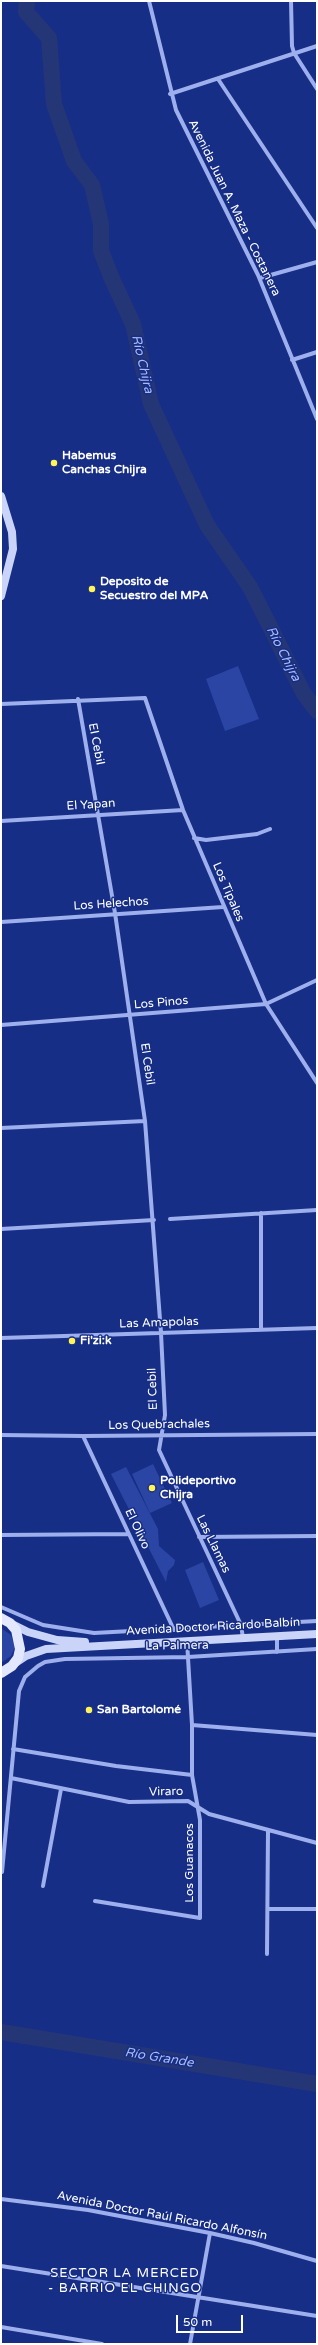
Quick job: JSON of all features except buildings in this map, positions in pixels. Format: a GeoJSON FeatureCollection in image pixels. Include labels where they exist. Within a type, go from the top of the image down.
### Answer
{"type":"FeatureCollection","features":[{"type":"Feature","properties":{"kind":"main road"},"geometry":{"type":"LineString","coordinates":[[1,496],[12,532],[13,549],[8,577],[1,596]]}},
{"type":"Feature","properties":{"kind":"main road"},"geometry":{"type":"LineString","coordinates":[[4,1618],[28,1632],[57,1640],[110,1644]]}},
{"type":"Feature","properties":{"kind":"main road"},"geometry":{"type":"LineString","coordinates":[[4,1618],[16,1630],[20,1644],[18,1658],[5,1672]]}},
{"type":"Feature","properties":{"kind":"main road","name":"Avenida Doctor Ricardo Balbín"},"geometry":{"type":"LineString","coordinates":[[110,1644],[243,1639],[317,1634]]}},
{"type":"Feature","properties":{"kind":"main road"},"geometry":{"type":"LineString","coordinates":[[5,1672],[26,1656],[46,1649],[110,1644]]}},
{"type":"Feature","properties":{"kind":"street","name":"Avenida Juan A. Maza - Costanera"},"geometry":{"type":"LineString","coordinates":[[149,1],[170,94],[176,110],[260,278],[317,419]]}},
{"type":"Feature","properties":{"kind":"street"},"geometry":{"type":"LineString","coordinates":[[291,1],[292,46],[294,54],[317,89]]}},
{"type":"Feature","properties":{"kind":"street"},"geometry":{"type":"LineString","coordinates":[[170,94],[317,46]]}},
{"type":"Feature","properties":{"kind":"street"},"geometry":{"type":"LineString","coordinates":[[218,79],[317,228]]}},
{"type":"Feature","properties":{"kind":"street"},"geometry":{"type":"LineString","coordinates":[[260,278],[317,262]]}},
{"type":"Feature","properties":{"kind":"street"},"geometry":{"type":"LineString","coordinates":[[292,360],[317,352]]}},
{"type":"Feature","properties":{"kind":"street","name":"Los Tipales"},"geometry":{"type":"LineString","coordinates":[[78,699],[144,698],[194,838],[266,1004],[317,1083]]}},
{"type":"Feature","properties":{"kind":"street"},"geometry":{"type":"LineString","coordinates":[[1,704],[78,699]]}},
{"type":"Feature","properties":{"kind":"street","name":"El Cebil"},"geometry":{"type":"LineString","coordinates":[[78,699],[100,815],[145,1121],[154,1220],[161,1333],[164,1415],[161,1435]]}},
{"type":"Feature","properties":{"kind":"street","name":"El Yapan"},"geometry":{"type":"LineString","coordinates":[[1,821],[183,810]]}},
{"type":"Feature","properties":{"kind":"street"},"geometry":{"type":"LineString","coordinates":[[194,838],[206,840],[235,837],[257,834],[270,829]]}},
{"type":"Feature","properties":{"kind":"street","name":"Los Helechos"},"geometry":{"type":"LineString","coordinates":[[1,922],[115,913],[223,907]]}},
{"type":"Feature","properties":{"kind":"street","name":"Los Pinos"},"geometry":{"type":"LineString","coordinates":[[1,1025],[130,1016],[266,1004],[317,980]]}},
{"type":"Feature","properties":{"kind":"street"},"geometry":{"type":"LineString","coordinates":[[1,1128],[145,1121]]}},
{"type":"Feature","properties":{"kind":"street"},"geometry":{"type":"LineString","coordinates":[[170,1219],[317,1210]]}},
{"type":"Feature","properties":{"kind":"street"},"geometry":{"type":"LineString","coordinates":[[261,1213],[261,1329]]}},
{"type":"Feature","properties":{"kind":"street"},"geometry":{"type":"LineString","coordinates":[[1,1229],[154,1220]]}},
{"type":"Feature","properties":{"kind":"street","name":"Las Amapolas"},"geometry":{"type":"LineString","coordinates":[[1,1338],[317,1328]]}},
{"type":"Feature","properties":{"kind":"street","name":"Los Quebrachales"},"geometry":{"type":"LineString","coordinates":[[1,1435],[83,1436],[317,1434]]}},
{"type":"Feature","properties":{"kind":"street","name":"Las Llamas"},"geometry":{"type":"LineString","coordinates":[[161,1435],[159,1450],[241,1624],[243,1639]]}},
{"type":"Feature","properties":{"kind":"street","name":"El Olivo"},"geometry":{"type":"LineString","coordinates":[[83,1436],[174,1630]]}},
{"type":"Feature","properties":{"kind":"street"},"geometry":{"type":"LineString","coordinates":[[1,1536],[128,1534]]}},
{"type":"Feature","properties":{"kind":"street"},"geometry":{"type":"LineString","coordinates":[[199,1537],[317,1536]]}},
{"type":"Feature","properties":{"kind":"street"},"geometry":{"type":"LineString","coordinates":[[1,1607],[43,1625],[94,1633],[174,1630],[241,1624],[317,1621]]}},
{"type":"Feature","properties":{"kind":"street"},"geometry":{"type":"LineString","coordinates":[[276,1636],[278,1652]]}},
{"type":"Feature","properties":{"kind":"street","name":"Los Guanacos"},"geometry":{"type":"LineString","coordinates":[[95,1901],[200,1918],[200,1820],[192,1775],[192,1725],[187,1641]]}},
{"type":"Feature","properties":{"kind":"street","name":"La Palmera"},"geometry":{"type":"LineString","coordinates":[[13,1748],[21,1683],[38,1666],[45,1662],[65,1659],[188,1657],[317,1649]]}},
{"type":"Feature","properties":{"kind":"street"},"geometry":{"type":"LineString","coordinates":[[192,1725],[317,1735]]}},
{"type":"Feature","properties":{"kind":"street"},"geometry":{"type":"LineString","coordinates":[[2,1872],[13,1748],[116,1766],[192,1775]]}},
{"type":"Feature","properties":{"kind":"street","name":"Viraro"},"geometry":{"type":"LineString","coordinates":[[10,1778],[129,1802],[188,1801],[209,1814],[317,1843]]}},
{"type":"Feature","properties":{"kind":"street"},"geometry":{"type":"LineString","coordinates":[[42,1886],[61,1789]]}},
{"type":"Feature","properties":{"kind":"street"},"geometry":{"type":"LineString","coordinates":[[267,1954],[268,1831]]}},
{"type":"Feature","properties":{"kind":"street"},"geometry":{"type":"LineString","coordinates":[[268,1909],[317,1909]]}},
{"type":"Feature","properties":{"kind":"street","name":"Avenida Doctor Raúl Ricardo Alfonsín"},"geometry":{"type":"LineString","coordinates":[[1,2199],[88,2210],[210,2233],[254,2242],[317,2261]]}},
{"type":"Feature","properties":{"kind":"street"},"geometry":{"type":"LineString","coordinates":[[190,2344],[210,2233]]}},
{"type":"Feature","properties":{"kind":"street"},"geometry":{"type":"LineString","coordinates":[[1,2266],[317,2316]]}},
{"type":"Feature","properties":{"kind":"street"},"geometry":{"type":"LineString","coordinates":[[1,2327],[102,2344]]}},
{"type":"Feature","properties":{"kind":"shaded area"},"geometry":{"type":"Polygon","coordinates":[[[238,666],[259,719],[225,731],[206,679],[238,666]]]}},
{"type":"Feature","properties":{"kind":"shaded area","name":"Polideportivo Chijra"},"geometry":{"type":"Polygon","coordinates":[[[153,1464],[172,1503],[150,1513],[132,1474],[153,1464]]]}},
{"type":"Feature","properties":{"kind":"shaded area"},"geometry":{"type":"Polygon","coordinates":[[[126,1467],[158,1529],[159,1546],[175,1560],[174,1565],[168,1571],[166,1582],[111,1474],[126,1467]]]}},
{"type":"Feature","properties":{"kind":"shaded area"},"geometry":{"type":"Polygon","coordinates":[[[203,1562],[219,1600],[200,1608],[185,1570],[203,1562]]]}},
{"type":"Feature","properties":{"kind":"shaded area"},"geometry":{"type":"Polygon","coordinates":[[[1,1628],[11,1635],[15,1647],[11,1656],[1,1663],[1,1628]]]}},
{"type":"Feature","properties":{"kind":"waterway","name":"Río Chijra"},"geometry":{"type":"LineString","coordinates":[[27,1],[26,12],[49,38],[54,104],[74,161],[92,185],[101,224],[101,251],[133,324],[151,404],[207,525],[250,587],[304,694],[317,711]]}},
{"type":"Feature","properties":{"kind":"waterway","name":"Río Grande"},"geometry":{"type":"LineString","coordinates":[[1,2032],[317,2084]]}},
{"type":"Feature","properties":{"kind":"place","name":"Habemus Canchas Chijra"},"geometry":{"type":"Point","coordinates":[54,463]}},
{"type":"Feature","properties":{"kind":"place","name":"Deposito de Secuestro del MPA"},"geometry":{"type":"Point","coordinates":[92,589]}},
{"type":"Feature","properties":{"kind":"place","name":"Fi'zi:k"},"geometry":{"type":"Point","coordinates":[72,1341]}},
{"type":"Feature","properties":{"kind":"place","name":"Polideportivo Chijra"},"geometry":{"type":"Point","coordinates":[152,1488]}},
{"type":"Feature","properties":{"kind":"place","name":"San Bartolomé"},"geometry":{"type":"Point","coordinates":[89,1710]}},
{"type":"Feature","properties":{"kind":"district","name":"SECTOR LA MERCED - BARRIO EL CHINGO"},"geometry":{"type":"Point","coordinates":[125,2282]}}]}
